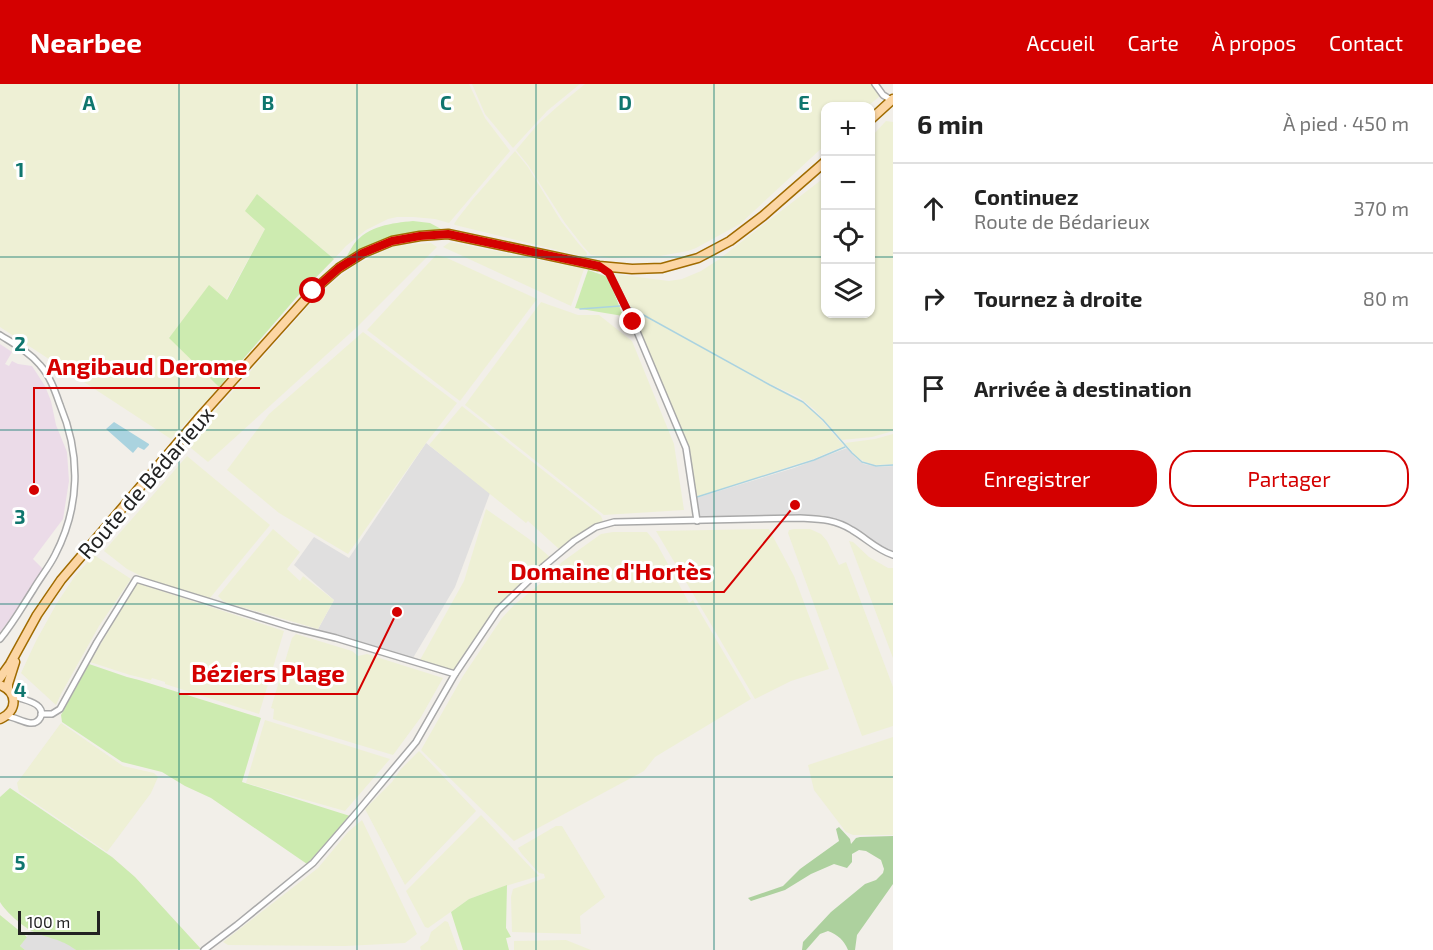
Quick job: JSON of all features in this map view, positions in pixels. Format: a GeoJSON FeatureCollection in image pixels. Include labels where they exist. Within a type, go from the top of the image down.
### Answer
{"type":"FeatureCollection","features":[{"type":"Feature","properties":{"kind":"main road"},"geometry":{"type":"LineString","coordinates":[[875,117],[892,102]]}},
{"type":"Feature","properties":{"kind":"main road","name":"Route de Bédarieux"},"geometry":{"type":"LineString","coordinates":[[0,678],[37,615],[61,580],[198,419],[306,299],[339,268],[363,253],[392,241],[448,234],[599,266],[632,269],[662,268],[698,258],[730,241],[763,216],[821,165]]}},
{"type":"Feature","properties":{"kind":"main road","name":"Route de Bédarieux"},"geometry":{"type":"LineString","coordinates":[[3,717],[12,709],[13,704],[7,690],[19,648]]}},
{"type":"Feature","properties":{"kind":"street"},"geometry":{"type":"LineString","coordinates":[[875,84],[892,102]]}},
{"type":"Feature","properties":{"kind":"street"},"geometry":{"type":"LineString","coordinates":[[599,266],[609,273],[633,322],[686,447],[697,521]]}},
{"type":"Feature","properties":{"kind":"street"},"geometry":{"type":"LineString","coordinates":[[0,335],[35,359],[50,379],[65,417],[76,476],[69,522],[56,554],[14,622],[0,639]]}},
{"type":"Feature","properties":{"kind":"street"},"geometry":{"type":"LineString","coordinates":[[204,950],[313,863],[416,742],[455,674],[498,610],[544,566],[574,541],[596,527],[614,522],[828,519],[850,529],[877,548],[893,555]]}},
{"type":"Feature","properties":{"kind":"street"},"geometry":{"type":"LineString","coordinates":[[41,714],[52,714],[60,710],[97,642],[136,579],[455,674]]}},
{"type":"Feature","properties":{"kind":"street"},"geometry":{"type":"LineString","coordinates":[[3,717],[16,717],[32,723],[39,720],[41,714],[36,704],[7,690]]}},
{"type":"Feature","properties":{"kind":"shaded area"},"geometry":{"type":"Polygon","coordinates":[[[0,344],[12,352],[5,364],[9,366],[12,361],[32,366],[45,386],[56,425],[67,452],[69,481],[63,519],[33,559],[43,569],[0,632],[0,344]]]}},
{"type":"Feature","properties":{"kind":"shaded area"},"geometry":{"type":"Polygon","coordinates":[[[426,443],[490,493],[455,587],[413,658],[316,633],[334,600],[294,565],[314,537],[349,558],[426,443]]]}},
{"type":"Feature","properties":{"kind":"shaded area"},"geometry":{"type":"Polygon","coordinates":[[[847,448],[864,464],[878,467],[893,466],[893,554],[843,523],[822,515],[703,519],[698,515],[696,498],[794,468],[847,448]]]}},
{"type":"Feature","properties":{"kind":"shaded area"},"geometry":{"type":"Polygon","coordinates":[[[31,931],[66,942],[76,950],[25,950],[20,946],[31,931]]]}},
{"type":"Feature","properties":{"kind":"green space"},"geometry":{"type":"Polygon","coordinates":[[[0,84],[469,84],[485,118],[510,151],[449,223],[413,217],[388,219],[366,230],[334,259],[257,194],[265,229],[226,300],[169,337],[219,387],[171,439],[0,327],[0,84]]]}},
{"type":"Feature","properties":{"kind":"green space"},"geometry":{"type":"Polygon","coordinates":[[[472,84],[580,84],[547,111],[513,148],[485,114],[472,84]]]}},
{"type":"Feature","properties":{"kind":"green space"},"geometry":{"type":"Polygon","coordinates":[[[585,84],[872,84],[880,96],[873,102],[821,102],[821,149],[740,224],[688,251],[660,256],[611,258],[591,255],[583,246],[516,150],[538,124],[585,84]]]}},
{"type":"Feature","properties":{"kind":"green space"},"geometry":{"type":"Polygon","coordinates":[[[886,121],[893,122],[893,431],[872,437],[842,440],[815,410],[799,397],[770,384],[628,306],[612,276],[614,274],[669,281],[682,279],[701,271],[821,180],[821,318],[875,318],[875,133],[886,121]]]}},
{"type":"Feature","properties":{"kind":"green space"},"geometry":{"type":"Polygon","coordinates":[[[515,151],[528,167],[561,221],[587,253],[586,257],[454,224],[515,151]]]}},
{"type":"Feature","properties":{"kind":"green space"},"geometry":{"type":"Polygon","coordinates":[[[257,194],[334,259],[296,298],[219,387],[169,338],[209,285],[227,300],[265,229],[245,211],[257,194]]]}},
{"type":"Feature","properties":{"kind":"green space"},"geometry":{"type":"Polygon","coordinates":[[[413,221],[430,223],[443,230],[393,238],[346,257],[354,244],[373,229],[413,221]]]}},
{"type":"Feature","properties":{"kind":"green space"},"geometry":{"type":"Polygon","coordinates":[[[450,242],[584,269],[571,306],[443,247],[450,242]]]}},
{"type":"Feature","properties":{"kind":"green space"},"geometry":{"type":"Polygon","coordinates":[[[431,243],[437,247],[357,327],[208,462],[186,444],[319,294],[337,279],[357,264],[395,246],[431,243]]]}},
{"type":"Feature","properties":{"kind":"green space"},"geometry":{"type":"Polygon","coordinates":[[[436,255],[537,299],[460,401],[367,330],[436,255]]]}},
{"type":"Feature","properties":{"kind":"green space"},"geometry":{"type":"Polygon","coordinates":[[[588,270],[608,277],[623,316],[575,308],[588,270]]]}},
{"type":"Feature","properties":{"kind":"green space"},"geometry":{"type":"Polygon","coordinates":[[[541,302],[578,315],[599,315],[632,341],[674,444],[684,510],[604,515],[465,405],[541,302]]]}},
{"type":"Feature","properties":{"kind":"green space"},"geometry":{"type":"Polygon","coordinates":[[[629,308],[803,403],[816,414],[844,446],[813,459],[696,497],[687,446],[629,308]]]}},
{"type":"Feature","properties":{"kind":"green space"},"geometry":{"type":"Polygon","coordinates":[[[363,332],[457,403],[348,554],[279,513],[227,470],[269,414],[363,332]]]}},
{"type":"Feature","properties":{"kind":"green space"},"geometry":{"type":"Polygon","coordinates":[[[462,406],[601,516],[603,521],[559,549],[528,521],[526,523],[429,445],[462,406]]]}},
{"type":"Feature","properties":{"kind":"green space"},"geometry":{"type":"Polygon","coordinates":[[[893,434],[893,464],[876,465],[865,462],[857,457],[845,443],[875,439],[893,434]]]}},
{"type":"Feature","properties":{"kind":"green space"},"geometry":{"type":"Polygon","coordinates":[[[187,456],[270,525],[210,598],[149,580],[127,569],[104,551],[187,456]]]}},
{"type":"Feature","properties":{"kind":"green space"},"geometry":{"type":"Polygon","coordinates":[[[486,509],[550,557],[494,610],[453,670],[420,660],[464,581],[486,509]]]}},
{"type":"Feature","properties":{"kind":"green space"},"geometry":{"type":"Polygon","coordinates":[[[273,529],[300,552],[287,569],[300,581],[303,576],[334,600],[318,629],[224,602],[218,596],[273,529]]]}},
{"type":"Feature","properties":{"kind":"green space"},"geometry":{"type":"Polygon","coordinates":[[[769,529],[794,576],[829,669],[791,681],[755,699],[656,531],[769,529]]]}},
{"type":"Feature","properties":{"kind":"green space"},"geometry":{"type":"Polygon","coordinates":[[[810,529],[821,534],[839,565],[846,562],[893,687],[893,726],[862,736],[788,533],[789,530],[810,529]]]}},
{"type":"Feature","properties":{"kind":"green space"},"geometry":{"type":"Polygon","coordinates":[[[647,532],[657,544],[689,603],[693,600],[751,699],[655,757],[644,771],[514,841],[421,750],[463,676],[502,618],[562,562],[601,534],[647,532]]]}},
{"type":"Feature","properties":{"kind":"green space"},"geometry":{"type":"Polygon","coordinates":[[[849,541],[869,557],[888,568],[893,568],[893,658],[849,541]]]}},
{"type":"Feature","properties":{"kind":"green space"},"geometry":{"type":"Polygon","coordinates":[[[94,555],[131,579],[99,626],[56,705],[21,673],[57,603],[75,576],[94,555]]]}},
{"type":"Feature","properties":{"kind":"green space"},"geometry":{"type":"Polygon","coordinates":[[[137,583],[284,631],[259,714],[152,678],[151,680],[130,675],[90,662],[137,583]]]}},
{"type":"Feature","properties":{"kind":"green space"},"geometry":{"type":"Polygon","coordinates":[[[296,634],[352,651],[358,656],[367,654],[443,678],[421,717],[393,755],[273,719],[274,709],[271,708],[292,638],[296,634]]]}},
{"type":"Feature","properties":{"kind":"green space"},"geometry":{"type":"Polygon","coordinates":[[[89,664],[261,718],[242,782],[350,816],[307,864],[211,798],[162,772],[122,762],[62,722],[61,715],[89,664]]]}},
{"type":"Feature","properties":{"kind":"green space"},"geometry":{"type":"Polygon","coordinates":[[[265,720],[390,759],[345,811],[246,783],[265,720]]]}},
{"type":"Feature","properties":{"kind":"green space"},"geometry":{"type":"Polygon","coordinates":[[[61,723],[123,766],[154,773],[158,777],[151,793],[107,852],[19,792],[17,783],[61,723]]]}},
{"type":"Feature","properties":{"kind":"green space"},"geometry":{"type":"Polygon","coordinates":[[[893,737],[893,835],[853,835],[846,832],[814,790],[808,765],[893,737]]]}},
{"type":"Feature","properties":{"kind":"green space"},"geometry":{"type":"Polygon","coordinates":[[[419,751],[476,811],[405,885],[365,809],[419,751]]]}},
{"type":"Feature","properties":{"kind":"green space"},"geometry":{"type":"Polygon","coordinates":[[[10,788],[112,857],[135,877],[201,949],[76,950],[65,943],[32,931],[19,922],[0,902],[0,797],[10,788]]]}},
{"type":"Feature","properties":{"kind":"green space"},"geometry":{"type":"Polygon","coordinates":[[[481,815],[539,876],[469,899],[428,928],[425,927],[406,891],[481,815]]]}},
{"type":"Feature","properties":{"kind":"green space"},"geometry":{"type":"Polygon","coordinates":[[[362,820],[417,934],[405,943],[345,946],[228,945],[223,942],[318,868],[348,832],[362,820]]]}},
{"type":"Feature","properties":{"kind":"green space"},"geometry":{"type":"Polygon","coordinates":[[[556,826],[562,826],[605,897],[580,916],[581,934],[512,932],[511,897],[513,889],[545,878],[544,874],[539,873],[518,848],[556,826]]]}},
{"type":"Feature","properties":{"kind":"green space"},"geometry":{"type":"Polygon","coordinates":[[[839,827],[850,839],[851,844],[860,837],[893,836],[893,884],[857,935],[855,950],[848,950],[840,938],[828,931],[820,934],[806,950],[802,950],[803,942],[831,912],[865,884],[876,880],[883,873],[881,860],[866,851],[859,850],[852,854],[852,862],[847,868],[834,864],[811,874],[785,890],[751,901],[748,898],[783,886],[800,869],[839,841],[836,829],[839,827]]]}},
{"type":"Feature","properties":{"kind":"green space"},"geometry":{"type":"Polygon","coordinates":[[[507,885],[506,928],[511,937],[506,938],[509,950],[463,950],[451,912],[469,899],[507,885]]]}},
{"type":"Feature","properties":{"kind":"green space"},"geometry":{"type":"Polygon","coordinates":[[[0,915],[27,937],[20,946],[25,950],[0,950],[0,915]]]}},
{"type":"Feature","properties":{"kind":"green space"},"geometry":{"type":"Polygon","coordinates":[[[445,921],[448,922],[458,950],[421,950],[420,947],[428,941],[431,932],[445,921]]]}},
{"type":"Feature","properties":{"kind":"green space"},"geometry":{"type":"Polygon","coordinates":[[[566,940],[591,950],[514,950],[514,941],[566,940]]]}},
{"type":"Feature","properties":{"kind":"water"},"geometry":{"type":"Polygon","coordinates":[[[114,422],[149,445],[144,450],[138,447],[133,453],[106,429],[114,422]]]}},
{"type":"Feature","properties":{"kind":"waterway"},"geometry":{"type":"LineString","coordinates":[[580,309],[620,306]]}},
{"type":"Feature","properties":{"kind":"waterway"},"geometry":{"type":"LineString","coordinates":[[629,307],[803,402],[862,462],[876,466],[893,465]]}},
{"type":"Feature","properties":{"kind":"waterway"},"geometry":{"type":"LineString","coordinates":[[697,497],[814,460],[845,447]]}},
{"type":"Feature","properties":{"kind":"place","name":"Angibaud Derome"},"geometry":{"type":"Point","coordinates":[34,490]}},
{"type":"Feature","properties":{"kind":"place","name":"Domaine d'Hortès"},"geometry":{"type":"Point","coordinates":[795,505]}},
{"type":"Feature","properties":{"kind":"place","name":"Béziers Plage"},"geometry":{"type":"Point","coordinates":[397,612]}},
{"type":"Feature","properties":{"kind":"route"},"geometry":{"type":"LineString","coordinates":[[313,291],[339,268],[363,253],[392,241],[448,234],[599,266],[609,273],[633,322]]}}]}
